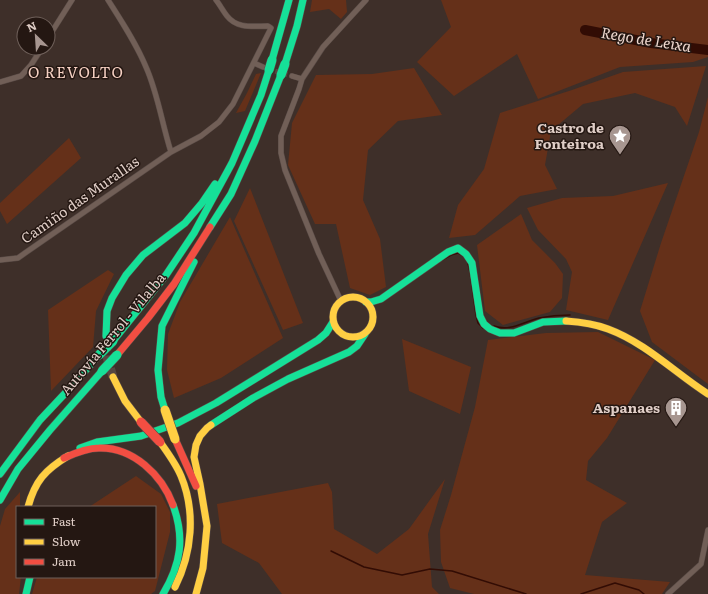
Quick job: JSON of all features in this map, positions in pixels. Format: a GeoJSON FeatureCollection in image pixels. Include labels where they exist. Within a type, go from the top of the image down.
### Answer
{"type":"FeatureCollection","features":[{"type":"Feature","properties":{"kind":"main road","name":"Autovía Ferrol - Vilalba"},"geometry":{"type":"LineString","coordinates":[[0,474],[40,420],[72,387],[99,355],[109,338],[166,275],[194,233],[232,163],[261,95],[266,69],[272,60],[289,0]]}},
{"type":"Feature","properties":{"kind":"main road","name":"Autovía Ferrol - Vilalba"},"geometry":{"type":"LineString","coordinates":[[0,500],[18,469],[148,318],[174,284],[213,224],[231,194],[255,141],[285,64],[304,0]]}},
{"type":"Feature","properties":{"kind":"main road"},"geometry":{"type":"LineString","coordinates":[[109,338],[108,311],[112,298],[126,275],[143,255],[185,223],[232,163]]}},
{"type":"Feature","properties":{"kind":"main road"},"geometry":{"type":"LineString","coordinates":[[205,514],[189,469],[175,439],[165,410],[161,397],[158,370],[162,326],[172,303],[213,224]]}},
{"type":"Feature","properties":{"kind":"main road"},"geometry":{"type":"LineString","coordinates":[[366,302],[381,299],[448,252],[458,248],[469,255],[472,263],[480,316],[484,324],[489,329],[497,333],[515,333],[541,323],[559,321],[581,322],[603,327],[627,337],[654,354],[684,378],[708,394]]}},
{"type":"Feature","properties":{"kind":"main road"},"geometry":{"type":"LineString","coordinates":[[365,334],[353,338],[346,337],[341,334],[336,329],[333,322],[332,316],[334,310],[341,301],[354,297],[366,302],[373,314]]}},
{"type":"Feature","properties":{"kind":"main road"},"geometry":{"type":"LineString","coordinates":[[196,594],[203,568],[207,526],[194,457],[196,445],[200,436],[207,428],[252,398],[288,379],[349,352],[357,346],[370,328],[376,306],[381,299]]}},
{"type":"Feature","properties":{"kind":"main road"},"geometry":{"type":"LineString","coordinates":[[28,506],[36,486],[45,473],[54,465],[81,447],[97,442],[141,436],[178,423],[216,403],[318,340],[326,333],[333,322]]}},
{"type":"Feature","properties":{"kind":"main road"},"geometry":{"type":"LineString","coordinates":[[318,340],[335,334],[341,334]]}},
{"type":"Feature","properties":{"kind":"main road"},"geometry":{"type":"LineString","coordinates":[[113,377],[118,390],[132,412],[160,442],[175,463],[183,481],[187,496],[190,526],[187,556],[176,586],[169,594]]}},
{"type":"Feature","properties":{"kind":"main road"},"geometry":{"type":"LineString","coordinates":[[64,458],[78,452],[94,448],[116,449],[129,455],[149,468],[160,480],[174,506],[180,536],[180,548],[176,568],[171,581],[163,594]]}},
{"type":"Feature","properties":{"kind":"main road"},"geometry":{"type":"LineString","coordinates":[[26,594],[30,578]]}},
{"type":"Feature","properties":{"kind":"street"},"geometry":{"type":"LineString","coordinates":[[56,25],[72,0]]}},
{"type":"Feature","properties":{"kind":"street"},"geometry":{"type":"LineString","coordinates":[[108,0],[133,39],[146,67],[171,152]]}},
{"type":"Feature","properties":{"kind":"street","name":"Camiño das Murallas"},"geometry":{"type":"LineString","coordinates":[[0,260],[18,258],[171,152],[201,136],[219,122],[233,104],[271,28],[268,26],[244,26],[236,24],[227,17],[216,0]]}},
{"type":"Feature","properties":{"kind":"street"},"geometry":{"type":"LineString","coordinates":[[341,301],[318,254],[285,170],[281,153],[281,136],[302,79],[323,48],[366,0]]}},
{"type":"Feature","properties":{"kind":"street"},"geometry":{"type":"LineString","coordinates":[[0,82],[21,76],[31,66],[37,56]]}},
{"type":"Feature","properties":{"kind":"street"},"geometry":{"type":"LineString","coordinates":[[254,63],[266,69]]}},
{"type":"Feature","properties":{"kind":"street"},"geometry":{"type":"LineString","coordinates":[[292,76],[302,79]]}},
{"type":"Feature","properties":{"kind":"street"},"geometry":{"type":"LineString","coordinates":[[668,594],[701,564],[708,530]]}},
{"type":"Feature","properties":{"kind":"shaded area"},"geometry":{"type":"Polygon","coordinates":[[[312,0],[346,0],[347,12],[341,19],[329,9],[310,12],[312,0]]]}},
{"type":"Feature","properties":{"kind":"shaded area"},"geometry":{"type":"Polygon","coordinates":[[[441,0],[708,0],[708,57],[693,62],[620,67],[538,99],[517,54],[454,96],[417,62],[451,27],[441,0]]]}},
{"type":"Feature","properties":{"kind":"shaded area"},"geometry":{"type":"Polygon","coordinates":[[[706,66],[687,126],[675,107],[635,93],[583,104],[551,131],[545,165],[557,189],[520,196],[475,235],[449,238],[458,205],[484,169],[500,113],[623,72],[706,66]]]}},
{"type":"Feature","properties":{"kind":"shaded area"},"geometry":{"type":"Polygon","coordinates":[[[414,68],[442,115],[398,121],[368,150],[363,200],[380,239],[386,287],[370,295],[350,288],[336,224],[315,224],[288,165],[292,123],[316,75],[372,74],[414,68]]]}},
{"type":"Feature","properties":{"kind":"shaded area"},"geometry":{"type":"Polygon","coordinates":[[[261,73],[245,111],[236,113],[256,74],[261,73]]]}},
{"type":"Feature","properties":{"kind":"shaded area"},"geometry":{"type":"Polygon","coordinates":[[[708,97],[708,384],[652,342],[640,311],[661,243],[699,132],[708,97]]]}},
{"type":"Feature","properties":{"kind":"shaded area"},"geometry":{"type":"Polygon","coordinates":[[[69,138],[81,158],[7,224],[0,211],[0,203],[69,138]]]}},
{"type":"Feature","properties":{"kind":"shaded area"},"geometry":{"type":"Polygon","coordinates":[[[668,183],[608,320],[566,310],[572,272],[566,259],[538,230],[527,208],[562,198],[613,196],[668,183]]]}},
{"type":"Feature","properties":{"kind":"shaded area"},"geometry":{"type":"Polygon","coordinates":[[[250,188],[303,323],[283,330],[234,221],[250,188]]]}},
{"type":"Feature","properties":{"kind":"shaded area"},"geometry":{"type":"Polygon","coordinates":[[[521,214],[532,240],[555,263],[563,274],[562,298],[550,312],[503,325],[485,311],[477,245],[521,214]]]}},
{"type":"Feature","properties":{"kind":"shaded area"},"geometry":{"type":"Polygon","coordinates":[[[230,217],[283,338],[221,378],[174,398],[167,370],[168,334],[180,302],[230,217]]]}},
{"type":"Feature","properties":{"kind":"shaded area"},"geometry":{"type":"Polygon","coordinates":[[[108,270],[114,274],[96,311],[93,347],[51,391],[48,310],[108,270]]]}},
{"type":"Feature","properties":{"kind":"shaded area"},"geometry":{"type":"Polygon","coordinates":[[[598,332],[655,360],[607,438],[588,461],[586,480],[627,503],[602,522],[585,575],[670,582],[662,594],[474,594],[450,588],[441,562],[440,530],[475,407],[488,340],[546,333],[598,332]]]}},
{"type":"Feature","properties":{"kind":"shaded area"},"geometry":{"type":"Polygon","coordinates":[[[402,339],[471,367],[460,414],[409,391],[402,339]]]}},
{"type":"Feature","properties":{"kind":"shaded area"},"geometry":{"type":"Polygon","coordinates":[[[136,476],[161,494],[170,512],[170,532],[155,591],[151,594],[32,594],[37,578],[156,578],[156,506],[91,506],[136,476]]]}},
{"type":"Feature","properties":{"kind":"shaded area"},"geometry":{"type":"Polygon","coordinates":[[[445,479],[428,534],[432,587],[439,594],[282,594],[259,563],[222,543],[217,504],[328,483],[332,492],[334,529],[377,554],[409,529],[445,479]]]}},
{"type":"Feature","properties":{"kind":"shaded area"},"geometry":{"type":"Polygon","coordinates":[[[20,492],[20,506],[16,506],[16,578],[21,578],[19,594],[0,594],[0,526],[5,509],[20,492]]]}},
{"type":"Feature","properties":{"kind":"waterway","name":"Rego de Leixa"},"geometry":{"type":"LineString","coordinates":[[585,30],[651,43],[708,50]]}},
{"type":"Feature","properties":{"kind":"waterway"},"geometry":{"type":"LineString","coordinates":[[442,260],[458,253],[467,259],[476,315],[478,323],[483,328]]}},
{"type":"Feature","properties":{"kind":"waterway"},"geometry":{"type":"LineString","coordinates":[[491,328],[494,326],[506,328],[539,318],[570,315]]}},
{"type":"Feature","properties":{"kind":"waterway"},"geometry":{"type":"LineString","coordinates":[[331,551],[364,567],[402,575],[430,569],[452,571],[526,594]]}},
{"type":"Feature","properties":{"kind":"waterway"},"geometry":{"type":"LineString","coordinates":[[581,594],[615,583],[639,590],[644,594]]}},
{"type":"Feature","properties":{"kind":"tunnel"},"geometry":{"type":"LineString","coordinates":[[268,69],[292,76]]}},
{"type":"Feature","properties":{"kind":"tunnel"},"geometry":{"type":"LineString","coordinates":[[106,342],[107,357],[113,377]]}},
{"type":"Feature","properties":{"kind":"traffic: fast"},"geometry":{"type":"LineString","coordinates":[[272,60],[289,0]]}},
{"type":"Feature","properties":{"kind":"traffic: fast"},"geometry":{"type":"LineString","coordinates":[[285,64],[297,26],[303,0]]}},
{"type":"Feature","properties":{"kind":"traffic: fast"},"geometry":{"type":"LineString","coordinates":[[269,70],[272,60]]}},
{"type":"Feature","properties":{"kind":"traffic: fast"},"geometry":{"type":"LineString","coordinates":[[281,75],[285,64]]}},
{"type":"Feature","properties":{"kind":"traffic: fast"},"geometry":{"type":"LineString","coordinates":[[113,341],[166,275],[194,233],[232,163],[261,95],[269,70]]}},
{"type":"Feature","properties":{"kind":"traffic: fast"},"geometry":{"type":"LineString","coordinates":[[210,227],[231,194],[255,141],[281,75]]}},
{"type":"Feature","properties":{"kind":"traffic: fast"},"geometry":{"type":"LineString","coordinates":[[106,336],[107,311],[112,298],[126,275],[143,255],[185,223],[202,203],[215,184]]}},
{"type":"Feature","properties":{"kind":"traffic: fast"},"geometry":{"type":"LineString","coordinates":[[366,302],[381,299],[448,252],[458,248],[466,254],[472,263],[480,316],[484,324],[490,329],[500,333],[514,333],[543,322],[566,321]]}},
{"type":"Feature","properties":{"kind":"traffic: fast"},"geometry":{"type":"LineString","coordinates":[[165,410],[161,397],[158,370],[162,326],[194,262]]}},
{"type":"Feature","properties":{"kind":"traffic: fast"},"geometry":{"type":"LineString","coordinates":[[80,448],[97,442],[141,436],[178,423],[216,403],[318,340],[326,333],[333,322]]}},
{"type":"Feature","properties":{"kind":"traffic: fast"},"geometry":{"type":"LineString","coordinates":[[211,425],[253,398],[288,379],[349,352],[357,346],[365,334]]}},
{"type":"Feature","properties":{"kind":"traffic: fast"},"geometry":{"type":"LineString","coordinates":[[99,355],[113,341]]}},
{"type":"Feature","properties":{"kind":"traffic: fast"},"geometry":{"type":"LineString","coordinates":[[0,474],[40,420],[99,355]]}},
{"type":"Feature","properties":{"kind":"traffic: fast"},"geometry":{"type":"LineString","coordinates":[[102,371],[117,355]]}},
{"type":"Feature","properties":{"kind":"traffic: fast"},"geometry":{"type":"LineString","coordinates":[[0,500],[18,469],[102,371]]}},
{"type":"Feature","properties":{"kind":"traffic: fast"},"geometry":{"type":"LineString","coordinates":[[163,594],[174,572],[179,551],[179,529],[173,505]]}},
{"type":"Feature","properties":{"kind":"traffic: fast"},"geometry":{"type":"LineString","coordinates":[[26,594],[30,578]]}},
{"type":"Feature","properties":{"kind":"traffic: slow"},"geometry":{"type":"LineString","coordinates":[[357,297],[364,300],[370,306],[373,317],[372,325],[364,334],[357,337],[349,337],[342,334],[334,325],[333,313],[336,306],[345,298],[357,297]]}},
{"type":"Feature","properties":{"kind":"traffic: slow"},"geometry":{"type":"LineString","coordinates":[[566,321],[598,326],[622,335],[648,350],[708,394]]}},
{"type":"Feature","properties":{"kind":"traffic: slow"},"geometry":{"type":"LineString","coordinates":[[113,377],[125,401],[141,422]]}},
{"type":"Feature","properties":{"kind":"traffic: slow"},"geometry":{"type":"LineString","coordinates":[[165,410],[175,439]]}},
{"type":"Feature","properties":{"kind":"traffic: slow"},"geometry":{"type":"LineString","coordinates":[[196,594],[203,568],[207,526],[194,457],[196,445],[200,436],[211,425]]}},
{"type":"Feature","properties":{"kind":"traffic: slow"},"geometry":{"type":"LineString","coordinates":[[160,442],[172,459],[181,476],[189,504],[190,532],[188,546],[181,574],[175,587]]}},
{"type":"Feature","properties":{"kind":"traffic: slow"},"geometry":{"type":"LineString","coordinates":[[28,506],[34,490],[42,477],[53,466],[68,456]]}},
{"type":"Feature","properties":{"kind":"traffic: jam"},"geometry":{"type":"LineString","coordinates":[[117,355],[174,284],[210,227]]}},
{"type":"Feature","properties":{"kind":"traffic: jam"},"geometry":{"type":"LineString","coordinates":[[141,422],[160,442]]}},
{"type":"Feature","properties":{"kind":"traffic: jam"},"geometry":{"type":"LineString","coordinates":[[175,439],[196,486]]}},
{"type":"Feature","properties":{"kind":"traffic: jam"},"geometry":{"type":"LineString","coordinates":[[64,458],[81,451],[95,448],[111,449],[123,452],[145,465],[154,474],[162,483],[173,505]]}},
{"type":"Feature","properties":{"kind":"place","name":"Castro de Fonteiroa"},"geometry":{"type":"Point","coordinates":[620,156]}},
{"type":"Feature","properties":{"kind":"place","name":"Aspanaes"},"geometry":{"type":"Point","coordinates":[676,428]}},
{"type":"Feature","properties":{"kind":"district","name":"O REVOLTO"},"geometry":{"type":"Point","coordinates":[76,73]}}]}
